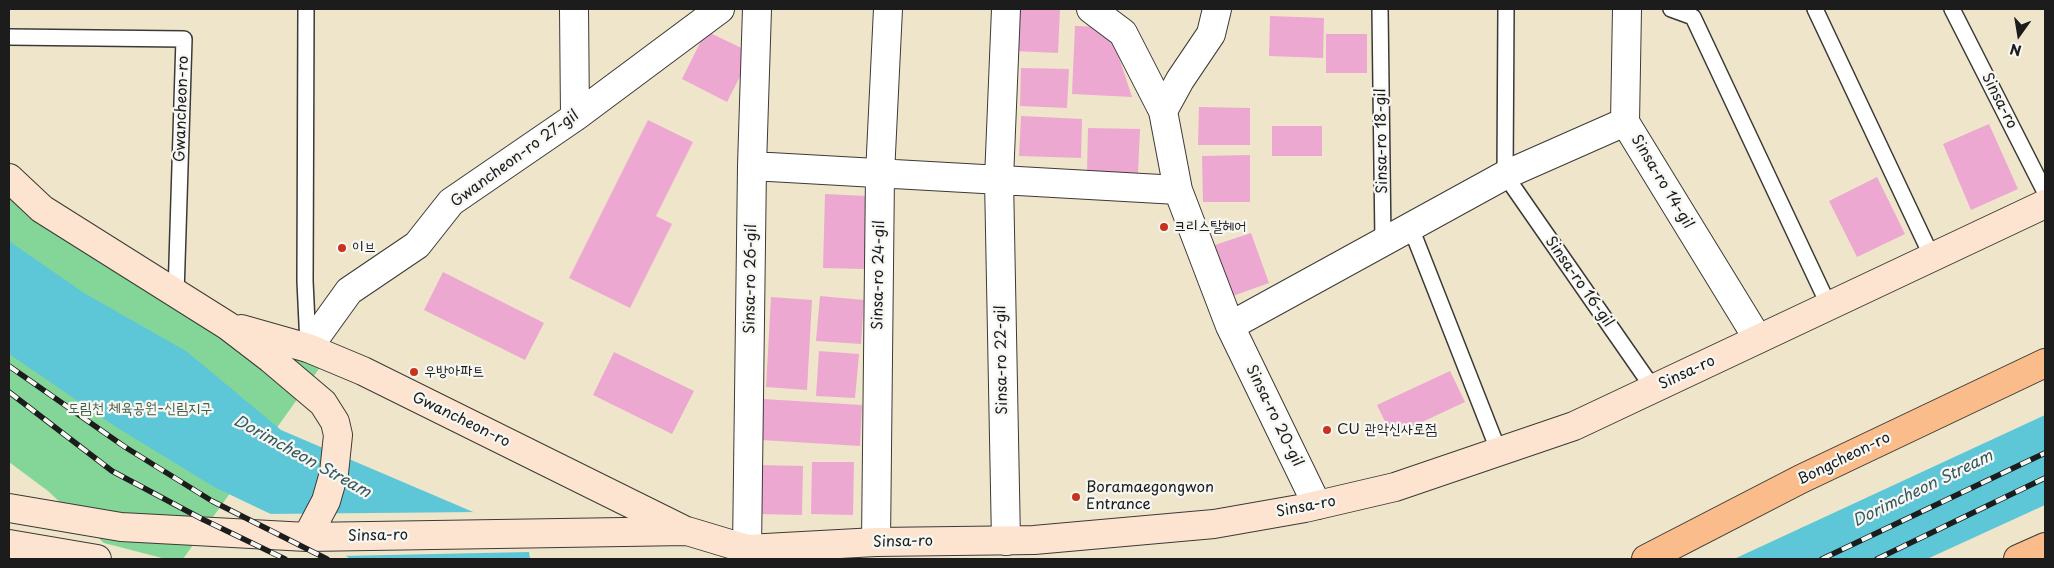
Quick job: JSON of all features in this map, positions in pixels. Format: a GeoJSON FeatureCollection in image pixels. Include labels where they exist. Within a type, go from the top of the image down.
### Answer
{"type":"FeatureCollection","features":[{"type":"Feature","properties":{"kind":"main road","name":"Gwancheon-ro"},"geometry":{"type":"LineString","coordinates":[[9,178],[42,209],[228,326],[271,358],[324,403],[335,422],[338,435],[334,473],[326,501],[307,537]]}},
{"type":"Feature","properties":{"kind":"main road","name":"Sinsa-ro"},"geometry":{"type":"LineString","coordinates":[[9,508],[121,528],[307,537],[687,531],[742,554],[876,542],[1006,540],[1214,524],[1317,506],[1394,487],[1574,426],[2045,204]]}},
{"type":"Feature","properties":{"kind":"main road","name":"Gwancheon-ro"},"geometry":{"type":"LineString","coordinates":[[228,326],[308,348],[363,371],[687,531]]}},
{"type":"Feature","properties":{"kind":"main road","name":"Bongcheon-ro"},"geometry":{"type":"LineString","coordinates":[[1646,559],[1801,479],[2045,363]]}},
{"type":"Feature","properties":{"kind":"main road"},"geometry":{"type":"LineString","coordinates":[[18,546],[97,559]]}},
{"type":"Feature","properties":{"kind":"main road"},"geometry":{"type":"LineString","coordinates":[[2018,559],[2045,547]]}},
{"type":"Feature","properties":{"kind":"street"},"geometry":{"type":"LineString","coordinates":[[574,9],[574,117]]}},
{"type":"Feature","properties":{"kind":"street","name":"Gwancheon-ro 27-gil"},"geometry":{"type":"LineString","coordinates":[[308,348],[349,291],[417,245],[451,202],[574,117],[720,9]]}},
{"type":"Feature","properties":{"kind":"street","name":"Sinsa-ro 26-gil"},"geometry":{"type":"LineString","coordinates":[[742,554],[757,9]]}},
{"type":"Feature","properties":{"kind":"street","name":"Sinsa-ro 24-gil"},"geometry":{"type":"LineString","coordinates":[[876,542],[880,174],[888,9]]}},
{"type":"Feature","properties":{"kind":"street","name":"Sinsa-ro 22-gil"},"geometry":{"type":"LineString","coordinates":[[1006,9],[999,179],[1006,540]]}},
{"type":"Feature","properties":{"kind":"street","name":"Sinsa-ro 20-gil"},"geometry":{"type":"LineString","coordinates":[[1091,9],[1123,32],[1163,111],[1178,190],[1230,326],[1317,506]]}},
{"type":"Feature","properties":{"kind":"street"},"geometry":{"type":"LineString","coordinates":[[1163,111],[1180,80],[1211,34],[1217,9]]}},
{"type":"Feature","properties":{"kind":"street","name":"Sinsa-ro 14-gil"},"geometry":{"type":"LineString","coordinates":[[1627,9],[1625,122],[1758,339]]}},
{"type":"Feature","properties":{"kind":"street"},"geometry":{"type":"LineString","coordinates":[[1230,326],[1505,175],[1625,122]]}},
{"type":"Feature","properties":{"kind":"street"},"geometry":{"type":"LineString","coordinates":[[752,166],[1178,190]]}},
{"type":"Feature","properties":{"kind":"lane"},"geometry":{"type":"LineString","coordinates":[[306,9],[305,281],[308,348]]}},
{"type":"Feature","properties":{"kind":"lane","name":"Sinsa-ro 18-gil"},"geometry":{"type":"LineString","coordinates":[[1380,9],[1383,243]]}},
{"type":"Feature","properties":{"kind":"lane"},"geometry":{"type":"LineString","coordinates":[[1505,175],[1506,9]]}},
{"type":"Feature","properties":{"kind":"lane"},"geometry":{"type":"LineString","coordinates":[[1671,9],[1693,17],[1829,306]]}},
{"type":"Feature","properties":{"kind":"lane"},"geometry":{"type":"LineString","coordinates":[[1815,9],[1932,257]]}},
{"type":"Feature","properties":{"kind":"lane","name":"Sinsa-ro"},"geometry":{"type":"LineString","coordinates":[[1952,9],[2045,192]]}},
{"type":"Feature","properties":{"kind":"lane","name":"Gwancheon-ro"},"geometry":{"type":"LineString","coordinates":[[9,37],[184,39],[176,294]]}},
{"type":"Feature","properties":{"kind":"lane","name":"Sinsa-ro 16-gil"},"geometry":{"type":"LineString","coordinates":[[1505,175],[1653,388]]}},
{"type":"Feature","properties":{"kind":"lane"},"geometry":{"type":"LineString","coordinates":[[1411,228],[1499,452]]}},
{"type":"Feature","properties":{"kind":"green space","name":"도림천 체육공원-신림지구"},"geometry":{"type":"Polygon","coordinates":[[[9,192],[321,366],[183,559],[166,559],[104,543],[48,491],[9,462],[9,192]]]}},
{"type":"Feature","properties":{"kind":"water","name":"Dorimcheon Stream"},"geometry":{"type":"Polygon","coordinates":[[[9,241],[84,293],[186,351],[281,430],[513,529],[566,559],[351,559],[277,517],[214,487],[113,425],[9,354],[9,241]]]}},
{"type":"Feature","properties":{"kind":"water","name":"Dorimcheon Stream"},"geometry":{"type":"Polygon","coordinates":[[[2045,415],[2045,505],[1927,559],[1734,559],[2045,415]]]}},
{"type":"Feature","properties":{"kind":"pier"},"geometry":{"type":"Polygon","coordinates":[[[479,512],[515,527],[569,559],[530,559],[529,552],[341,556],[264,514],[479,512]]]}},
{"type":"Feature","properties":{"kind":"building"},"geometry":{"type":"Polygon","coordinates":[[[1016,9],[1060,9],[1058,53],[1014,51],[1016,9]]]}},
{"type":"Feature","properties":{"kind":"building"},"geometry":{"type":"Polygon","coordinates":[[[1270,16],[1324,18],[1323,58],[1269,56],[1270,16]]]}},
{"type":"Feature","properties":{"kind":"building"},"geometry":{"type":"Polygon","coordinates":[[[1075,26],[1109,27],[1132,97],[1072,94],[1075,26]]]}},
{"type":"Feature","properties":{"kind":"building"},"geometry":{"type":"Polygon","coordinates":[[[706,31],[752,53],[727,102],[682,79],[706,31]]]}},
{"type":"Feature","properties":{"kind":"building"},"geometry":{"type":"Polygon","coordinates":[[[1326,34],[1367,34],[1367,73],[1326,73],[1326,34]]]}},
{"type":"Feature","properties":{"kind":"building"},"geometry":{"type":"Polygon","coordinates":[[[1021,68],[1069,69],[1067,108],[1020,106],[1021,68]]]}},
{"type":"Feature","properties":{"kind":"building"},"geometry":{"type":"Polygon","coordinates":[[[1199,107],[1250,108],[1250,145],[1198,145],[1199,107]]]}},
{"type":"Feature","properties":{"kind":"building"},"geometry":{"type":"Polygon","coordinates":[[[1021,116],[1082,119],[1081,158],[1019,156],[1021,116]]]}},
{"type":"Feature","properties":{"kind":"building"},"geometry":{"type":"Polygon","coordinates":[[[648,120],[693,142],[656,216],[672,224],[630,308],[569,278],[648,120]]]}},
{"type":"Feature","properties":{"kind":"building"},"geometry":{"type":"Polygon","coordinates":[[[1989,124],[2018,189],[1971,210],[1943,144],[1989,124]]]}},
{"type":"Feature","properties":{"kind":"building"},"geometry":{"type":"Polygon","coordinates":[[[1272,126],[1322,126],[1322,156],[1272,156],[1272,126]]]}},
{"type":"Feature","properties":{"kind":"building"},"geometry":{"type":"Polygon","coordinates":[[[1088,128],[1140,129],[1138,173],[1087,172],[1088,128]]]}},
{"type":"Feature","properties":{"kind":"building"},"geometry":{"type":"Polygon","coordinates":[[[1250,155],[1250,202],[1203,202],[1202,156],[1250,155]]]}},
{"type":"Feature","properties":{"kind":"building"},"geometry":{"type":"Polygon","coordinates":[[[1877,177],[1905,234],[1857,257],[1829,201],[1877,177]]]}},
{"type":"Feature","properties":{"kind":"building"},"geometry":{"type":"Polygon","coordinates":[[[825,194],[867,196],[865,269],[823,268],[825,194]]]}},
{"type":"Feature","properties":{"kind":"building"},"geometry":{"type":"Polygon","coordinates":[[[1251,233],[1269,283],[1230,297],[1212,246],[1251,233]]]}},
{"type":"Feature","properties":{"kind":"building"},"geometry":{"type":"Polygon","coordinates":[[[443,272],[544,323],[525,360],[424,310],[443,272]]]}},
{"type":"Feature","properties":{"kind":"building"},"geometry":{"type":"Polygon","coordinates":[[[820,296],[864,300],[861,344],[816,341],[820,296]]]}},
{"type":"Feature","properties":{"kind":"building"},"geometry":{"type":"Polygon","coordinates":[[[771,297],[812,300],[807,390],[766,387],[771,297]]]}},
{"type":"Feature","properties":{"kind":"building"},"geometry":{"type":"Polygon","coordinates":[[[819,351],[859,354],[855,398],[816,396],[819,351]]]}},
{"type":"Feature","properties":{"kind":"building"},"geometry":{"type":"Polygon","coordinates":[[[614,352],[694,391],[672,434],[593,395],[614,352]]]}},
{"type":"Feature","properties":{"kind":"building"},"geometry":{"type":"Polygon","coordinates":[[[1450,371],[1465,402],[1392,436],[1377,405],[1450,371]]]}},
{"type":"Feature","properties":{"kind":"building"},"geometry":{"type":"Polygon","coordinates":[[[763,399],[862,405],[860,446],[761,440],[763,399]]]}},
{"type":"Feature","properties":{"kind":"building"},"geometry":{"type":"Polygon","coordinates":[[[812,462],[854,462],[853,515],[811,514],[812,462]]]}},
{"type":"Feature","properties":{"kind":"building"},"geometry":{"type":"Polygon","coordinates":[[[759,465],[803,466],[802,515],[758,514],[759,465]]]}},
{"type":"Feature","properties":{"kind":"railway"},"geometry":{"type":"LineString","coordinates":[[9,366],[125,447],[212,501],[327,559]]}},
{"type":"Feature","properties":{"kind":"railway"},"geometry":{"type":"LineString","coordinates":[[9,392],[112,471],[202,519],[285,559]]}},
{"type":"Feature","properties":{"kind":"railway"},"geometry":{"type":"LineString","coordinates":[[1822,559],[2045,453]]}},
{"type":"Feature","properties":{"kind":"railway"},"geometry":{"type":"LineString","coordinates":[[1877,559],[2045,478]]}},
{"type":"Feature","properties":{"kind":"place","name":"크리스탈헤어"},"geometry":{"type":"Point","coordinates":[1164,227]}},
{"type":"Feature","properties":{"kind":"place","name":"이브"},"geometry":{"type":"Point","coordinates":[342,248]}},
{"type":"Feature","properties":{"kind":"place","name":"우방아파트"},"geometry":{"type":"Point","coordinates":[414,372]}},
{"type":"Feature","properties":{"kind":"place","name":"CU 관악신사로점"},"geometry":{"type":"Point","coordinates":[1327,430]}},
{"type":"Feature","properties":{"kind":"place","name":"Boramaegongwon Entrance"},"geometry":{"type":"Point","coordinates":[1076,497]}}]}
